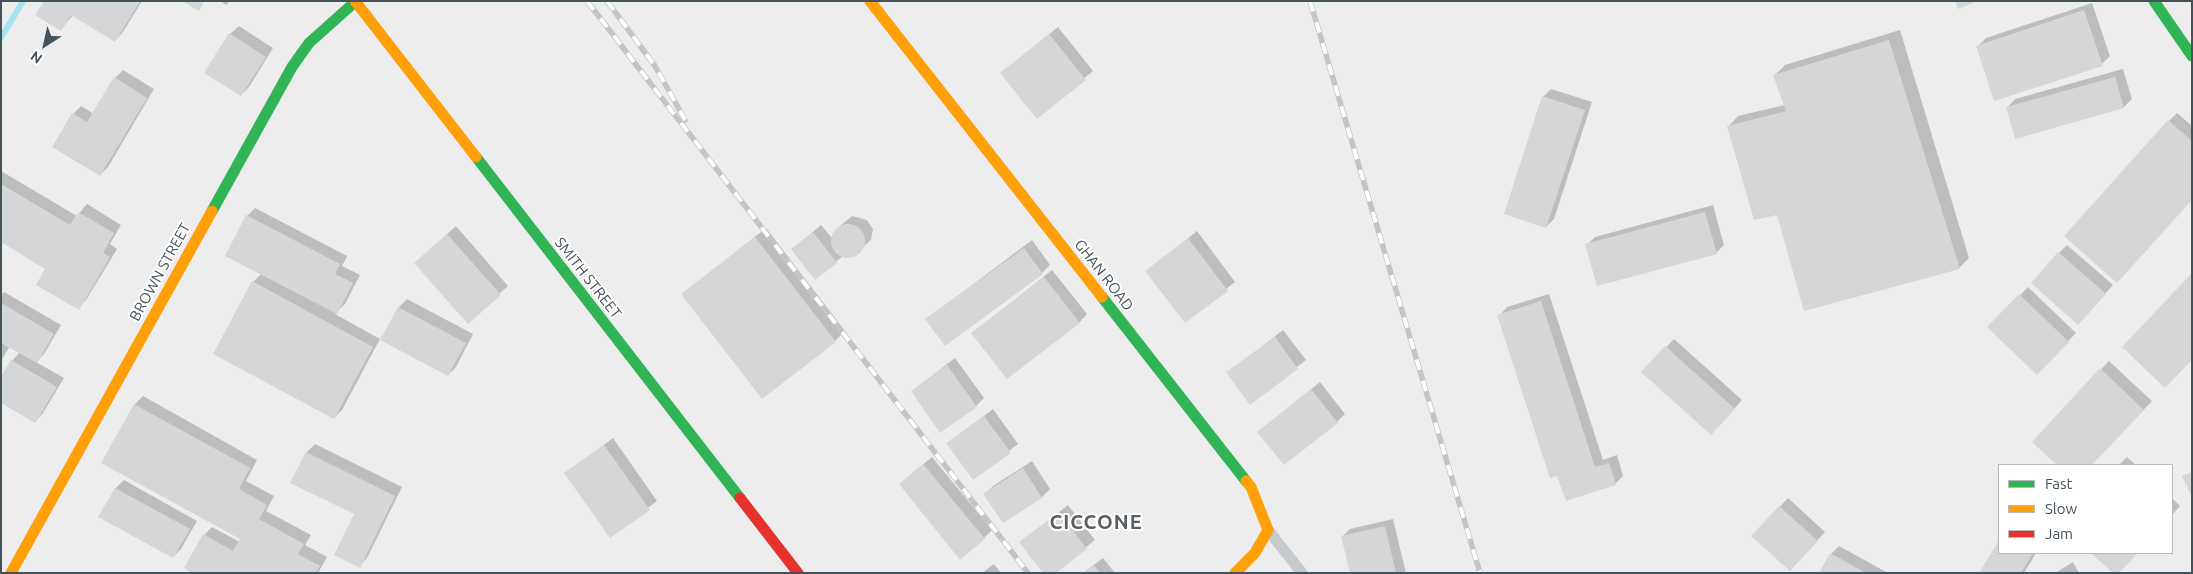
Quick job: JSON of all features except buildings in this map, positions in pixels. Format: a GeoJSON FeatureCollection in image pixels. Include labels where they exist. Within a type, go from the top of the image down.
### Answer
{"type":"FeatureCollection","features":[{"type":"Feature","properties":{"kind":"street","name":"BROWN STREET"},"geometry":{"type":"LineString","coordinates":[[11,573],[292,67],[309,43],[355,1]]}},
{"type":"Feature","properties":{"kind":"street","name":"SMITH STREET"},"geometry":{"type":"LineString","coordinates":[[355,1],[798,573]]}},
{"type":"Feature","properties":{"kind":"street","name":"GHAN ROAD"},"geometry":{"type":"LineString","coordinates":[[870,1],[1251,487],[1268,530]]}},
{"type":"Feature","properties":{"kind":"street"},"geometry":{"type":"LineString","coordinates":[[2154,1],[2192,56]]}},
{"type":"Feature","properties":{"kind":"street"},"geometry":{"type":"LineString","coordinates":[[1235,573],[1255,553],[1268,530]]}},
{"type":"Feature","properties":{"kind":"lane"},"geometry":{"type":"LineString","coordinates":[[1268,530],[1302,573]]}},
{"type":"Feature","properties":{"kind":"waterway"},"geometry":{"type":"LineString","coordinates":[[1,38],[23,1]]}},
{"type":"Feature","properties":{"kind":"railway"},"geometry":{"type":"LineString","coordinates":[[587,1],[1028,573]]}},
{"type":"Feature","properties":{"kind":"railway"},"geometry":{"type":"LineString","coordinates":[[607,1],[655,66],[685,120]]}},
{"type":"Feature","properties":{"kind":"railway"},"geometry":{"type":"LineString","coordinates":[[1310,1],[1480,573]]}},
{"type":"Feature","properties":{"kind":"traffic: fast"},"geometry":{"type":"LineString","coordinates":[[2154,1],[2192,56]]}},
{"type":"Feature","properties":{"kind":"traffic: fast"},"geometry":{"type":"LineString","coordinates":[[212,211],[292,67],[309,43],[355,2]]}},
{"type":"Feature","properties":{"kind":"traffic: fast"},"geometry":{"type":"LineString","coordinates":[[476,157],[740,498]]}},
{"type":"Feature","properties":{"kind":"traffic: fast"},"geometry":{"type":"LineString","coordinates":[[1102,297],[1246,481]]}},
{"type":"Feature","properties":{"kind":"traffic: slow"},"geometry":{"type":"LineString","coordinates":[[355,1],[476,157]]}},
{"type":"Feature","properties":{"kind":"traffic: slow"},"geometry":{"type":"LineString","coordinates":[[870,1],[1102,297]]}},
{"type":"Feature","properties":{"kind":"traffic: slow"},"geometry":{"type":"LineString","coordinates":[[11,573],[212,211]]}},
{"type":"Feature","properties":{"kind":"traffic: slow"},"geometry":{"type":"LineString","coordinates":[[1235,573],[1255,553],[1268,530],[1251,487],[1246,481]]}},
{"type":"Feature","properties":{"kind":"traffic: jam"},"geometry":{"type":"LineString","coordinates":[[740,498],[798,573]]}},
{"type":"Feature","properties":{"kind":"district","name":"CICCONE"},"geometry":{"type":"Point","coordinates":[1096,522]}}]}
